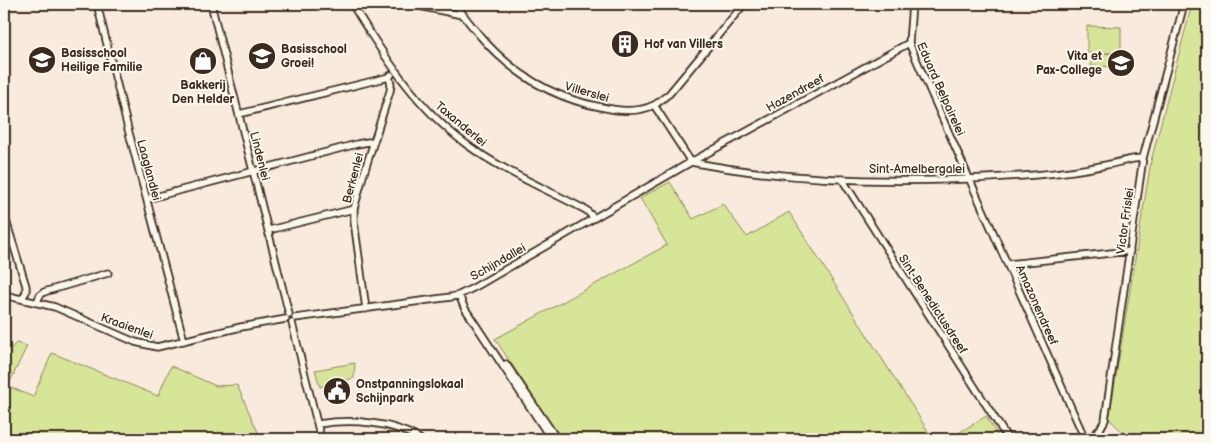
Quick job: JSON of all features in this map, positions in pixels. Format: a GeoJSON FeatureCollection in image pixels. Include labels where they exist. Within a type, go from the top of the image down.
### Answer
{"type":"FeatureCollection","features":[{"type":"Feature","properties":{"kind":"street","name":"Laaglandlei"},"geometry":{"type":"LineString","coordinates":[[97,4],[184,341]]}},
{"type":"Feature","properties":{"kind":"street","name":"Lindenlei"},"geometry":{"type":"LineString","coordinates":[[211,4],[321,439]]}},
{"type":"Feature","properties":{"kind":"street","name":"Taxanderlei"},"geometry":{"type":"LineString","coordinates":[[352,4],[395,72],[431,112],[465,144],[501,166],[586,210],[594,218]]}},
{"type":"Feature","properties":{"kind":"street"},"geometry":{"type":"LineString","coordinates":[[410,4],[462,15]]}},
{"type":"Feature","properties":{"kind":"street","name":"Villerslei"},"geometry":{"type":"LineString","coordinates":[[456,4],[462,15],[500,58],[537,85],[565,98],[618,111],[639,110],[654,105],[669,94],[744,4]]}},
{"type":"Feature","properties":{"kind":"street","name":"Eduard Belpairelei"},"geometry":{"type":"LineString","coordinates":[[912,4],[909,43],[970,179]]}},
{"type":"Feature","properties":{"kind":"street","name":"Victor Frislei"},"geometry":{"type":"LineString","coordinates":[[1090,439],[1106,420],[1143,158],[1184,4]]}},
{"type":"Feature","properties":{"kind":"street","name":"Hazendreef"},"geometry":{"type":"LineString","coordinates":[[690,162],[909,43]]}},
{"type":"Feature","properties":{"kind":"street"},"geometry":{"type":"LineString","coordinates":[[239,114],[389,77],[395,72]]}},
{"type":"Feature","properties":{"kind":"street"},"geometry":{"type":"LineString","coordinates":[[389,77],[391,84],[400,78]]}},
{"type":"Feature","properties":{"kind":"street","name":"Berkenlei"},"geometry":{"type":"LineString","coordinates":[[366,309],[357,248],[354,209],[391,84]]}},
{"type":"Feature","properties":{"kind":"street"},"geometry":{"type":"LineString","coordinates":[[654,105],[690,162]]}},
{"type":"Feature","properties":{"kind":"street"},"geometry":{"type":"LineString","coordinates":[[146,199],[357,144],[373,143]]}},
{"type":"Feature","properties":{"kind":"street","name":"Sint-Amelbergalei"},"geometry":{"type":"LineString","coordinates":[[690,162],[760,173],[842,179],[970,179],[1062,173],[1143,158]]}},
{"type":"Feature","properties":{"kind":"street","name":"Schijndallei"},"geometry":{"type":"LineString","coordinates":[[290,319],[460,298],[690,162]]}},
{"type":"Feature","properties":{"kind":"street","name":"Sint-Benedictusdreef"},"geometry":{"type":"LineString","coordinates":[[842,179],[1008,439]]}},
{"type":"Feature","properties":{"kind":"street","name":"Amazonendreef"},"geometry":{"type":"LineString","coordinates":[[970,179],[1086,439]]}},
{"type":"Feature","properties":{"kind":"street"},"geometry":{"type":"LineString","coordinates":[[269,230],[354,209]]}},
{"type":"Feature","properties":{"kind":"street"},"geometry":{"type":"LineString","coordinates":[[4,214],[26,286],[26,292],[22,298]]}},
{"type":"Feature","properties":{"kind":"street"},"geometry":{"type":"LineString","coordinates":[[1008,264],[1130,251]]}},
{"type":"Feature","properties":{"kind":"street"},"geometry":{"type":"LineString","coordinates":[[37,302],[40,295],[44,292],[108,273]]}},
{"type":"Feature","properties":{"kind":"street","name":"Kraaienlei"},"geometry":{"type":"LineString","coordinates":[[4,295],[55,307],[143,345],[157,347],[241,327],[290,319]]}},
{"type":"Feature","properties":{"kind":"street"},"geometry":{"type":"LineString","coordinates":[[460,298],[464,307],[551,439]]}},
{"type":"Feature","properties":{"kind":"street"},"geometry":{"type":"LineString","coordinates":[[460,298],[466,304],[557,439]]}},
{"type":"Feature","properties":{"kind":"street"},"geometry":{"type":"LineString","coordinates":[[318,424],[333,422],[390,426],[408,432],[420,439]]}},
{"type":"Feature","properties":{"kind":"green space"},"geometry":{"type":"Polygon","coordinates":[[[1192,4],[1207,4],[1207,439],[1130,439],[1109,419],[1151,161],[1192,4]]]}},
{"type":"Feature","properties":{"kind":"green space"},"geometry":{"type":"Polygon","coordinates":[[[1087,26],[1121,27],[1121,53],[1102,53],[1118,54],[1117,67],[1091,66],[1092,53],[1087,53],[1087,26]]]}},
{"type":"Feature","properties":{"kind":"green space"},"geometry":{"type":"Polygon","coordinates":[[[670,182],[693,219],[723,204],[747,237],[789,212],[933,439],[561,439],[495,339],[667,245],[640,198],[670,182]]]}},
{"type":"Feature","properties":{"kind":"green space"},"geometry":{"type":"Polygon","coordinates":[[[16,343],[27,346],[8,386],[33,397],[52,353],[158,396],[171,366],[216,386],[237,385],[261,439],[4,439],[4,356],[16,343]]]}},
{"type":"Feature","properties":{"kind":"green space"},"geometry":{"type":"Polygon","coordinates":[[[355,363],[354,378],[320,387],[315,370],[355,363]]]}},
{"type":"Feature","properties":{"kind":"green space"},"geometry":{"type":"Polygon","coordinates":[[[986,416],[1000,439],[949,439],[986,416]]]}},
{"type":"Feature","properties":{"kind":"place","name":"Hof van Villers"},"geometry":{"type":"Point","coordinates":[625,44]}},
{"type":"Feature","properties":{"kind":"place","name":"Basisschool Groei!"},"geometry":{"type":"Point","coordinates":[262,56]}},
{"type":"Feature","properties":{"kind":"place","name":"Basisschool Heilige Familie"},"geometry":{"type":"Point","coordinates":[42,60]}},
{"type":"Feature","properties":{"kind":"place","name":"Bakkerij Den Helder"},"geometry":{"type":"Point","coordinates":[203,61]}},
{"type":"Feature","properties":{"kind":"place","name":"Vita et Pax-College"},"geometry":{"type":"Point","coordinates":[1121,63]}},
{"type":"Feature","properties":{"kind":"place","name":"Onstpanningslokaal Schijnpark"},"geometry":{"type":"Point","coordinates":[337,391]}}]}
